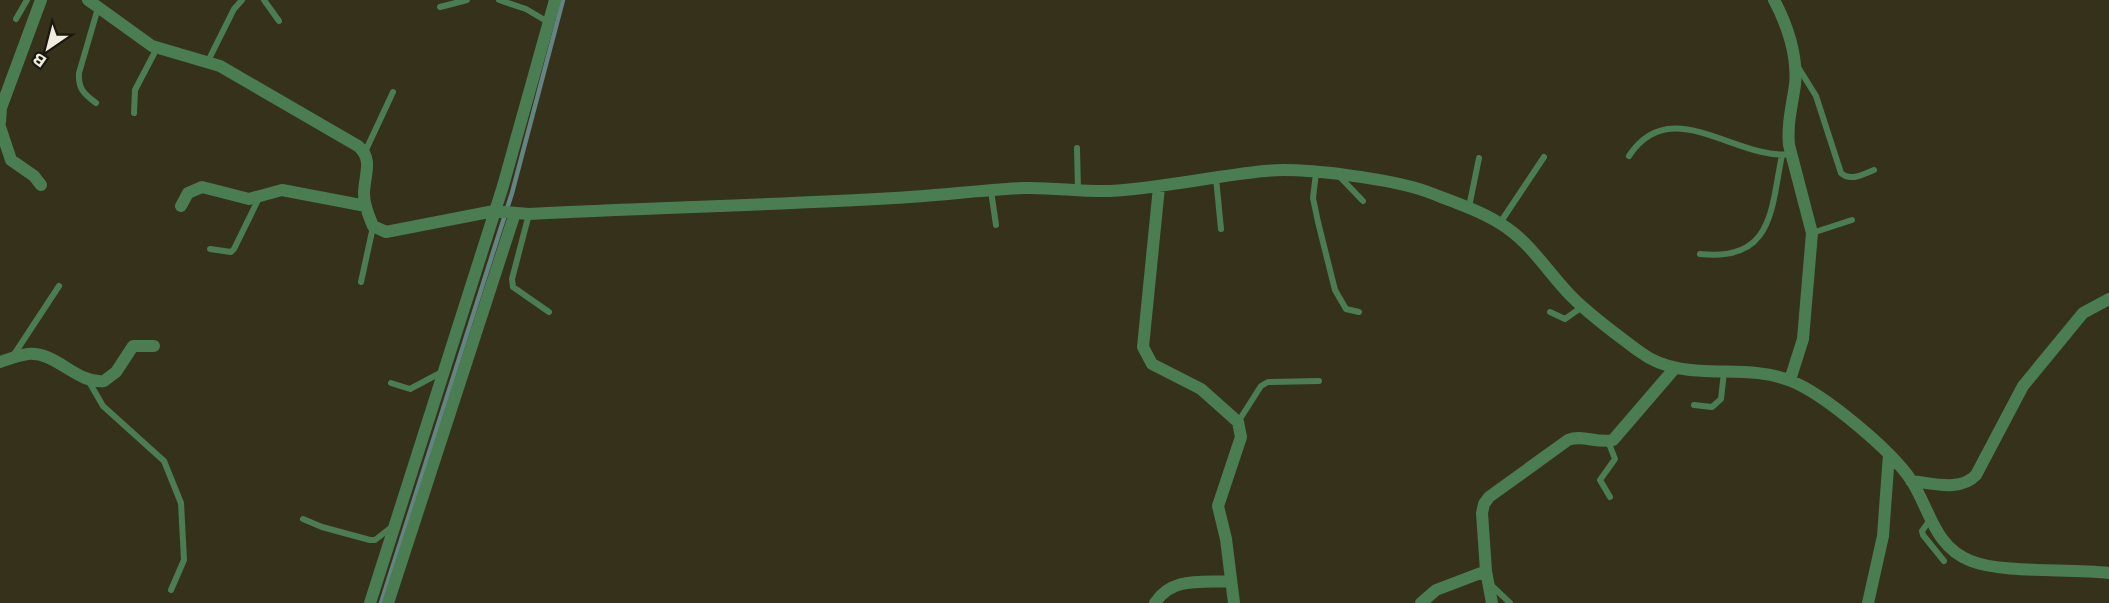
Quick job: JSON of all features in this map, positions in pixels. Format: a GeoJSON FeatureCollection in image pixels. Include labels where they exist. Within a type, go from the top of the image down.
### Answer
{"type":"FeatureCollection","features":[{"type":"Feature","properties":{"kind":"street"},"geometry":{"type":"LineString","coordinates":[[0,122],[1,108],[41,0]]}},
{"type":"Feature","properties":{"kind":"street"},"geometry":{"type":"LineString","coordinates":[[370,603],[496,211],[555,0]]}},
{"type":"Feature","properties":{"kind":"street"},"geometry":{"type":"LineString","coordinates":[[1774,0],[1788,32],[1793,58],[1795,83],[1787,130],[1787,154],[1812,233],[1803,339],[1790,380]]}},
{"type":"Feature","properties":{"kind":"street"},"geometry":{"type":"LineString","coordinates":[[93,4],[157,48],[208,61],[365,152],[368,160],[366,206],[373,226],[386,232],[496,211],[529,214],[894,198],[1025,188],[1104,191],[1159,187],[1265,171],[1316,173],[1405,186],[1500,223],[1520,238],[1583,307],[1643,355],[1676,368],[1773,376],[1790,380],[1874,439],[1889,454],[1911,481],[1930,520],[1949,548],[1967,560],[1977,563],[2109,573]]}},
{"type":"Feature","properties":{"kind":"street"},"geometry":{"type":"LineString","coordinates":[[0,127],[11,160],[34,176],[41,185]]}},
{"type":"Feature","properties":{"kind":"street"},"geometry":{"type":"LineString","coordinates":[[181,206],[188,193],[202,187],[249,199],[282,190],[366,206]]}},
{"type":"Feature","properties":{"kind":"street"},"geometry":{"type":"LineString","coordinates":[[1159,187],[1143,336],[1145,356],[1152,364],[1201,389],[1238,422],[1241,437],[1218,506],[1226,539],[1234,603]]}},
{"type":"Feature","properties":{"kind":"street"},"geometry":{"type":"LineString","coordinates":[[388,603],[515,213]]}},
{"type":"Feature","properties":{"kind":"street"},"geometry":{"type":"LineString","coordinates":[[1911,481],[1958,486],[1968,483],[1976,475],[2023,386],[2083,313],[2109,299]]}},
{"type":"Feature","properties":{"kind":"street"},"geometry":{"type":"LineString","coordinates":[[5,360],[28,354],[39,355],[96,382],[111,378],[133,346],[154,346]]}},
{"type":"Feature","properties":{"kind":"street"},"geometry":{"type":"LineString","coordinates":[[1492,603],[1487,576],[1482,513],[1489,497],[1568,440],[1582,437],[1608,441],[1616,437],[1676,368]]}},
{"type":"Feature","properties":{"kind":"street"},"geometry":{"type":"LineString","coordinates":[[1868,603],[1883,536],[1889,454]]}},
{"type":"Feature","properties":{"kind":"street"},"geometry":{"type":"LineString","coordinates":[[1421,603],[1436,590],[1487,576]]}},
{"type":"Feature","properties":{"kind":"street"},"geometry":{"type":"LineString","coordinates":[[1155,603],[1161,592],[1171,586],[1231,581]]}},
{"type":"Feature","properties":{"kind":"lane"},"geometry":{"type":"LineString","coordinates":[[16,20],[27,0]]}},
{"type":"Feature","properties":{"kind":"lane"},"geometry":{"type":"LineString","coordinates":[[208,61],[234,9],[242,0]]}},
{"type":"Feature","properties":{"kind":"lane"},"geometry":{"type":"LineString","coordinates":[[264,0],[279,21]]}},
{"type":"Feature","properties":{"kind":"lane"},"geometry":{"type":"LineString","coordinates":[[440,7],[467,0]]}},
{"type":"Feature","properties":{"kind":"lane"},"geometry":{"type":"LineString","coordinates":[[499,0],[525,9],[549,23]]}},
{"type":"Feature","properties":{"kind":"lane"},"geometry":{"type":"LineString","coordinates":[[93,4],[78,84],[84,93],[96,103]]}},
{"type":"Feature","properties":{"kind":"lane"},"geometry":{"type":"LineString","coordinates":[[134,113],[135,90],[157,48]]}},
{"type":"Feature","properties":{"kind":"lane"},"geometry":{"type":"LineString","coordinates":[[1793,58],[1816,96],[1841,173],[1847,177],[1854,177],[1874,170]]}},
{"type":"Feature","properties":{"kind":"lane"},"geometry":{"type":"LineString","coordinates":[[365,152],[393,92]]}},
{"type":"Feature","properties":{"kind":"lane"},"geometry":{"type":"LineString","coordinates":[[1629,156],[1650,134],[1671,129],[1696,132],[1765,153],[1787,154],[1773,212],[1764,231],[1743,248],[1719,254],[1700,254]]}},
{"type":"Feature","properties":{"kind":"lane"},"geometry":{"type":"LineString","coordinates":[[1077,148],[1078,190]]}},
{"type":"Feature","properties":{"kind":"lane"},"geometry":{"type":"LineString","coordinates":[[1468,209],[1479,158]]}},
{"type":"Feature","properties":{"kind":"lane"},"geometry":{"type":"LineString","coordinates":[[1500,223],[1544,158]]}},
{"type":"Feature","properties":{"kind":"lane"},"geometry":{"type":"LineString","coordinates":[[1316,173],[1313,198],[1335,290],[1346,309],[1359,312]]}},
{"type":"Feature","properties":{"kind":"lane"},"geometry":{"type":"LineString","coordinates":[[1339,176],[1363,201]]}},
{"type":"Feature","properties":{"kind":"lane"},"geometry":{"type":"LineString","coordinates":[[1216,178],[1221,229]]}},
{"type":"Feature","properties":{"kind":"lane"},"geometry":{"type":"LineString","coordinates":[[991,191],[996,225]]}},
{"type":"Feature","properties":{"kind":"lane"},"geometry":{"type":"LineString","coordinates":[[210,249],[231,252],[234,249],[259,198]]}},
{"type":"Feature","properties":{"kind":"lane"},"geometry":{"type":"LineString","coordinates":[[529,214],[512,279],[513,287],[549,312]]}},
{"type":"Feature","properties":{"kind":"lane"},"geometry":{"type":"LineString","coordinates":[[1812,233],[1852,220]]}},
{"type":"Feature","properties":{"kind":"lane"},"geometry":{"type":"LineString","coordinates":[[361,282],[373,226]]}},
{"type":"Feature","properties":{"kind":"lane"},"geometry":{"type":"LineString","coordinates":[[5,360],[59,286]]}},
{"type":"Feature","properties":{"kind":"lane"},"geometry":{"type":"LineString","coordinates":[[1550,312],[1565,319],[1583,307]]}},
{"type":"Feature","properties":{"kind":"lane"},"geometry":{"type":"LineString","coordinates":[[391,383],[410,389],[445,371]]}},
{"type":"Feature","properties":{"kind":"lane"},"geometry":{"type":"LineString","coordinates":[[1694,405],[1712,407],[1721,399],[1724,372]]}},
{"type":"Feature","properties":{"kind":"lane"},"geometry":{"type":"LineString","coordinates":[[88,380],[103,406],[164,461],[178,495],[184,534],[184,560],[171,590]]}},
{"type":"Feature","properties":{"kind":"lane"},"geometry":{"type":"LineString","coordinates":[[1238,422],[1261,386],[1268,382],[1319,381]]}},
{"type":"Feature","properties":{"kind":"lane"},"geometry":{"type":"LineString","coordinates":[[1608,441],[1615,459],[1600,480],[1610,497]]}},
{"type":"Feature","properties":{"kind":"lane"},"geometry":{"type":"LineString","coordinates":[[303,519],[322,527],[370,540],[375,540],[395,524]]}},
{"type":"Feature","properties":{"kind":"lane"},"geometry":{"type":"LineString","coordinates":[[1930,520],[1922,531],[1923,535],[1944,561]]}},
{"type":"Feature","properties":{"kind":"lane"},"geometry":{"type":"LineString","coordinates":[[1487,576],[1510,603]]}},
{"type":"Feature","properties":{"kind":"waterway"},"geometry":{"type":"LineString","coordinates":[[381,603],[512,193],[563,0]]}}]}
